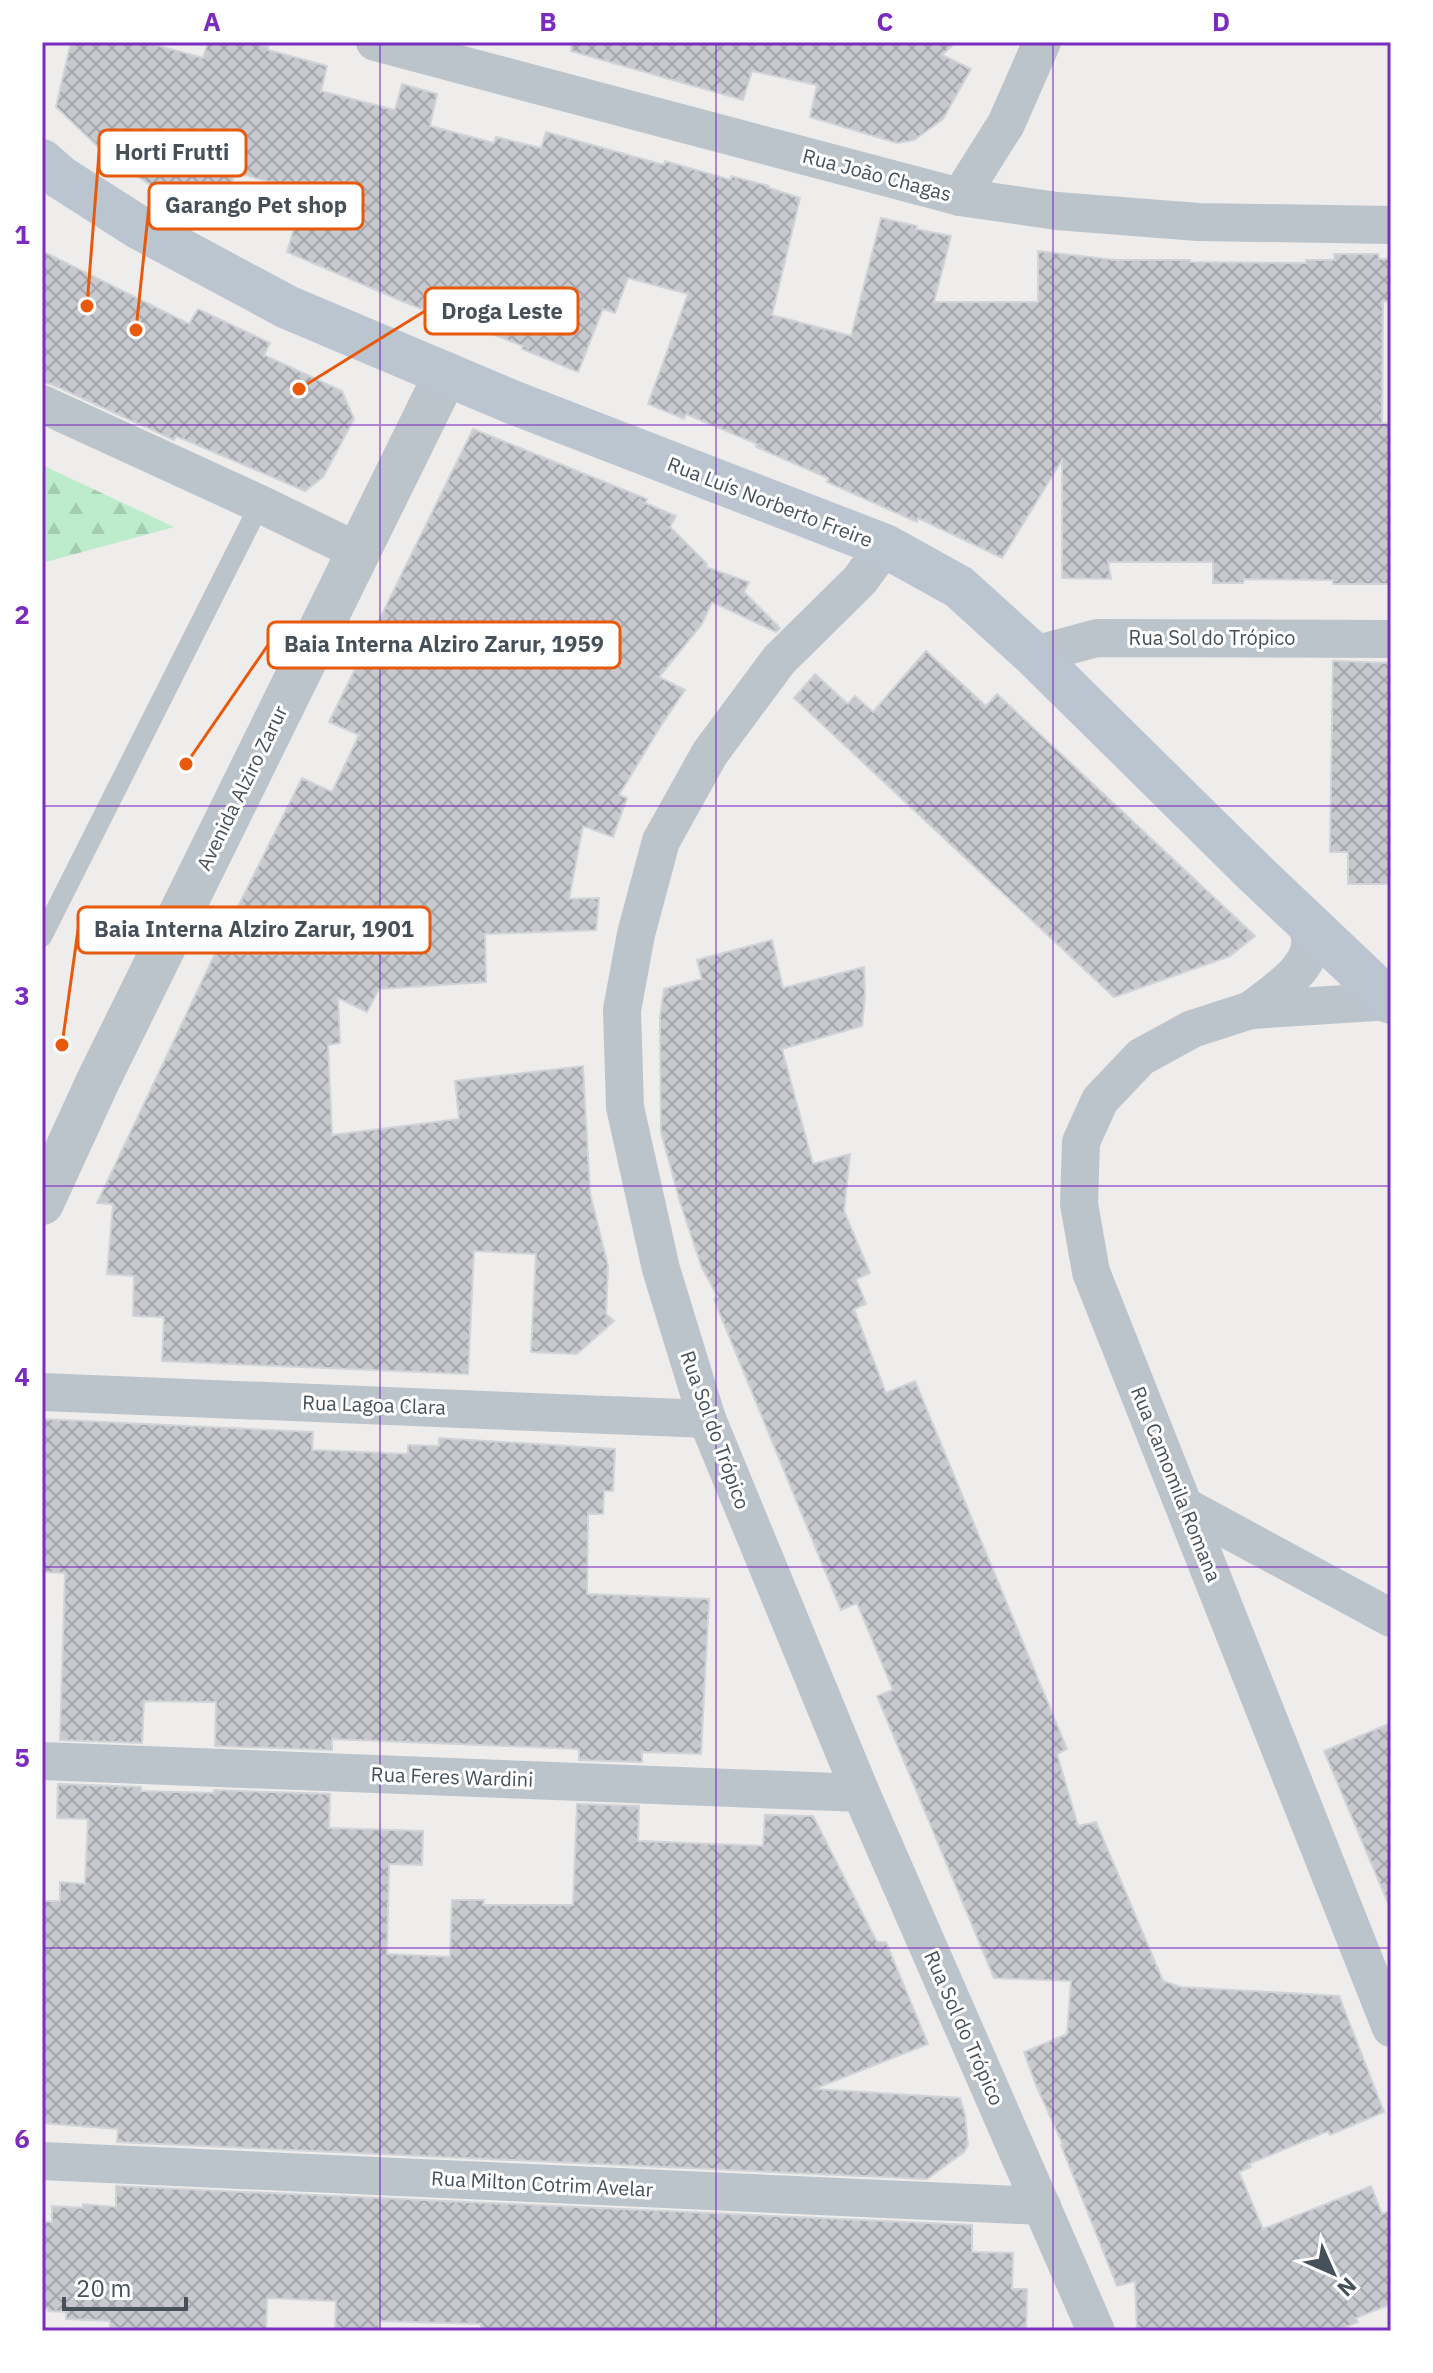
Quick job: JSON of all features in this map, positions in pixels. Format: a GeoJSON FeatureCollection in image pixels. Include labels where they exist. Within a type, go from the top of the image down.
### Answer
{"type":"FeatureCollection","features":[{"type":"Feature","properties":{"kind":"main road","name":"Rua Luís Norberto Freire"},"geometry":{"type":"LineString","coordinates":[[42,161],[60,177],[138,227],[275,301],[527,408],[885,546],[959,587],[1034,655],[1391,1001]]}},
{"type":"Feature","properties":{"kind":"street","name":"Rua João Chagas"},"geometry":{"type":"LineString","coordinates":[[375,42],[960,197],[1057,211],[1198,222],[1391,225]]}},
{"type":"Feature","properties":{"kind":"street"},"geometry":{"type":"LineString","coordinates":[[960,197],[1006,124],[1042,42]]}},
{"type":"Feature","properties":{"kind":"street","name":"Avenida Alziro Zarur"},"geometry":{"type":"LineString","coordinates":[[42,1203],[98,1081],[446,374]]}},
{"type":"Feature","properties":{"kind":"street"},"geometry":{"type":"LineString","coordinates":[[42,404],[357,551]]}},
{"type":"Feature","properties":{"kind":"street","name":"Rua Sol do Trópico"},"geometry":{"type":"LineString","coordinates":[[885,546],[860,580],[779,660],[710,753],[661,841],[636,934],[622,1010],[625,1107],[661,1269],[707,1419],[861,1793],[1096,2331]]}},
{"type":"Feature","properties":{"kind":"street","name":"Rua Sol do Trópico"},"geometry":{"type":"LineString","coordinates":[[1034,655],[1097,638],[1391,639]]}},
{"type":"Feature","properties":{"kind":"street","name":"Rua Camomila Romana"},"geometry":{"type":"LineString","coordinates":[[1251,1010],[1289,980],[1308,959],[1311,940],[1305,920]]}},
{"type":"Feature","properties":{"kind":"street","name":"Rua Camomila Romana"},"geometry":{"type":"LineString","coordinates":[[1391,1001],[1251,1010],[1192,1029],[1141,1057],[1100,1100],[1081,1142],[1079,1204],[1091,1272],[1391,2028]]}},
{"type":"Feature","properties":{"kind":"street","name":"Rua Lagoa Clara"},"geometry":{"type":"LineString","coordinates":[[42,1392],[707,1419]]}},
{"type":"Feature","properties":{"kind":"street"},"geometry":{"type":"LineString","coordinates":[[1186,1507],[1391,1618]]}},
{"type":"Feature","properties":{"kind":"street","name":"Rua Feres Wardini"},"geometry":{"type":"LineString","coordinates":[[42,1761],[861,1793]]}},
{"type":"Feature","properties":{"kind":"street","name":"Rua Milton Cotrim Avelar"},"geometry":{"type":"LineString","coordinates":[[42,2161],[1042,2206]]}},
{"type":"Feature","properties":{"kind":"lane"},"geometry":{"type":"LineString","coordinates":[[42,937],[260,504]]}},
{"type":"Feature","properties":{"kind":"green space"},"geometry":{"type":"Polygon","coordinates":[[[42,465],[174,527],[42,563],[42,465]]]}},
{"type":"Feature","properties":{"kind":"building"},"geometry":{"type":"Polygon","coordinates":[[[71,42],[145,42],[203,58],[208,42],[250,42],[327,66],[321,91],[395,110],[402,84],[437,94],[430,126],[494,143],[496,137],[541,148],[546,132],[664,165],[665,161],[731,180],[731,176],[769,186],[800,198],[772,315],[851,336],[881,218],[951,236],[934,302],[1038,302],[1038,251],[1115,260],[1190,262],[1306,263],[1306,260],[1335,260],[1334,254],[1378,254],[1379,259],[1391,259],[1391,301],[1383,301],[1382,423],[1391,423],[1390,584],[1244,579],[1243,583],[1213,583],[1213,562],[1108,562],[1111,579],[1062,578],[1062,460],[1002,558],[918,518],[917,522],[827,482],[828,478],[756,447],[757,444],[686,414],[684,419],[648,404],[688,294],[628,278],[615,313],[603,309],[578,372],[522,349],[523,346],[404,302],[287,252],[296,222],[285,218],[294,189],[235,172],[219,224],[168,197],[110,158],[56,107],[71,42]]]}},
{"type":"Feature","properties":{"kind":"building"},"geometry":{"type":"Polygon","coordinates":[[[572,42],[956,42],[942,55],[971,69],[943,119],[914,140],[897,143],[810,117],[817,85],[752,71],[743,100],[571,51],[572,42]]]}},
{"type":"Feature","properties":{"kind":"building"},"geometry":{"type":"Polygon","coordinates":[[[42,251],[189,324],[198,309],[270,343],[264,355],[342,391],[354,419],[323,477],[305,491],[176,436],[174,440],[42,382],[42,251]]]}},
{"type":"Feature","properties":{"kind":"building"},"geometry":{"type":"Polygon","coordinates":[[[473,429],[647,499],[645,503],[676,516],[670,527],[707,564],[706,567],[749,582],[744,592],[780,628],[776,632],[712,602],[702,624],[659,677],[685,690],[619,795],[627,798],[613,837],[583,826],[569,899],[599,898],[596,930],[485,934],[486,982],[379,989],[367,1012],[338,998],[340,1043],[328,1045],[332,1135],[459,1119],[455,1081],[583,1066],[590,1193],[608,1266],[606,1314],[614,1321],[577,1354],[531,1352],[536,1254],[474,1251],[468,1374],[162,1361],[164,1317],[133,1316],[134,1276],[107,1274],[113,1204],[97,1203],[302,778],[332,792],[359,735],[329,722],[473,429]]]}},
{"type":"Feature","properties":{"kind":"building"},"geometry":{"type":"Polygon","coordinates":[[[926,651],[986,706],[997,694],[1255,936],[1230,956],[1114,997],[794,698],[815,674],[848,704],[855,696],[873,712],[926,651]]]}},
{"type":"Feature","properties":{"kind":"building"},"geometry":{"type":"Polygon","coordinates":[[[1333,661],[1391,663],[1391,884],[1348,884],[1348,852],[1330,852],[1333,661]]]}},
{"type":"Feature","properties":{"kind":"building"},"geometry":{"type":"Polygon","coordinates":[[[772,940],[783,988],[864,967],[862,1026],[782,1049],[813,1164],[850,1154],[844,1211],[870,1273],[856,1279],[866,1304],[854,1309],[886,1393],[915,1381],[1067,1749],[1057,1754],[1078,1826],[1096,1822],[1163,1981],[1181,1987],[1339,1996],[1384,2112],[1330,2135],[1328,2131],[1249,2164],[1251,2167],[1239,2172],[1263,2229],[1371,2186],[1382,2214],[1391,2210],[1391,2304],[1356,2318],[1358,2322],[1337,2331],[1137,2331],[1135,2281],[1117,2286],[1024,2052],[1067,2034],[1071,1981],[994,1978],[877,1696],[893,1690],[857,1603],[841,1610],[720,1314],[714,1299],[718,1297],[702,1268],[680,1202],[661,1132],[660,1017],[664,989],[702,979],[697,960],[772,940]]]}},
{"type":"Feature","properties":{"kind":"building"},"geometry":{"type":"Polygon","coordinates":[[[42,1419],[313,1432],[312,1450],[408,1454],[408,1445],[439,1446],[439,1438],[615,1449],[613,1491],[604,1491],[603,1514],[588,1514],[587,1594],[709,1599],[701,1754],[642,1752],[642,1762],[579,1760],[579,1749],[332,1739],[332,1750],[215,1746],[216,1702],[144,1701],[142,1743],[60,1740],[65,1573],[42,1572],[42,1419]]]}},
{"type":"Feature","properties":{"kind":"building"},"geometry":{"type":"Polygon","coordinates":[[[1391,1723],[1391,1910],[1324,1751],[1391,1723]]]}},
{"type":"Feature","properties":{"kind":"building"},"geometry":{"type":"Polygon","coordinates":[[[58,1784],[141,1787],[141,1791],[330,1794],[329,1828],[423,1831],[422,1865],[389,1864],[387,1954],[450,1957],[452,1900],[484,1900],[483,1905],[573,1905],[577,1804],[639,1806],[638,1841],[763,1846],[765,1815],[813,1816],[877,1942],[886,1942],[928,2044],[814,2089],[960,2098],[968,2145],[964,2152],[927,2179],[117,2142],[118,2129],[42,2123],[42,1901],[60,1901],[60,1882],[85,1884],[88,1819],[57,1818],[58,1784]]]}},
{"type":"Feature","properties":{"kind":"building"},"geometry":{"type":"Polygon","coordinates":[[[116,2186],[972,2225],[972,2252],[1013,2253],[1012,2289],[1027,2289],[1026,2331],[481,2331],[481,2324],[379,2321],[379,2331],[335,2331],[336,2301],[267,2298],[266,2331],[171,2331],[110,2328],[110,2321],[66,2319],[66,2312],[42,2308],[42,2222],[52,2222],[52,2206],[83,2208],[83,2204],[116,2207],[116,2186]]]}},
{"type":"Feature","properties":{"kind":"place","name":"Horti Frutti"},"geometry":{"type":"Point","coordinates":[87,306]}},
{"type":"Feature","properties":{"kind":"place","name":"Garango Pet shop"},"geometry":{"type":"Point","coordinates":[136,330]}},
{"type":"Feature","properties":{"kind":"place","name":"Droga Leste"},"geometry":{"type":"Point","coordinates":[299,389]}},
{"type":"Feature","properties":{"kind":"place","name":"Baia Interna Alziro Zarur, 1959"},"geometry":{"type":"Point","coordinates":[186,764]}},
{"type":"Feature","properties":{"kind":"place","name":"Baia Interna Alziro Zarur, 1901"},"geometry":{"type":"Point","coordinates":[62,1045]}}]}
